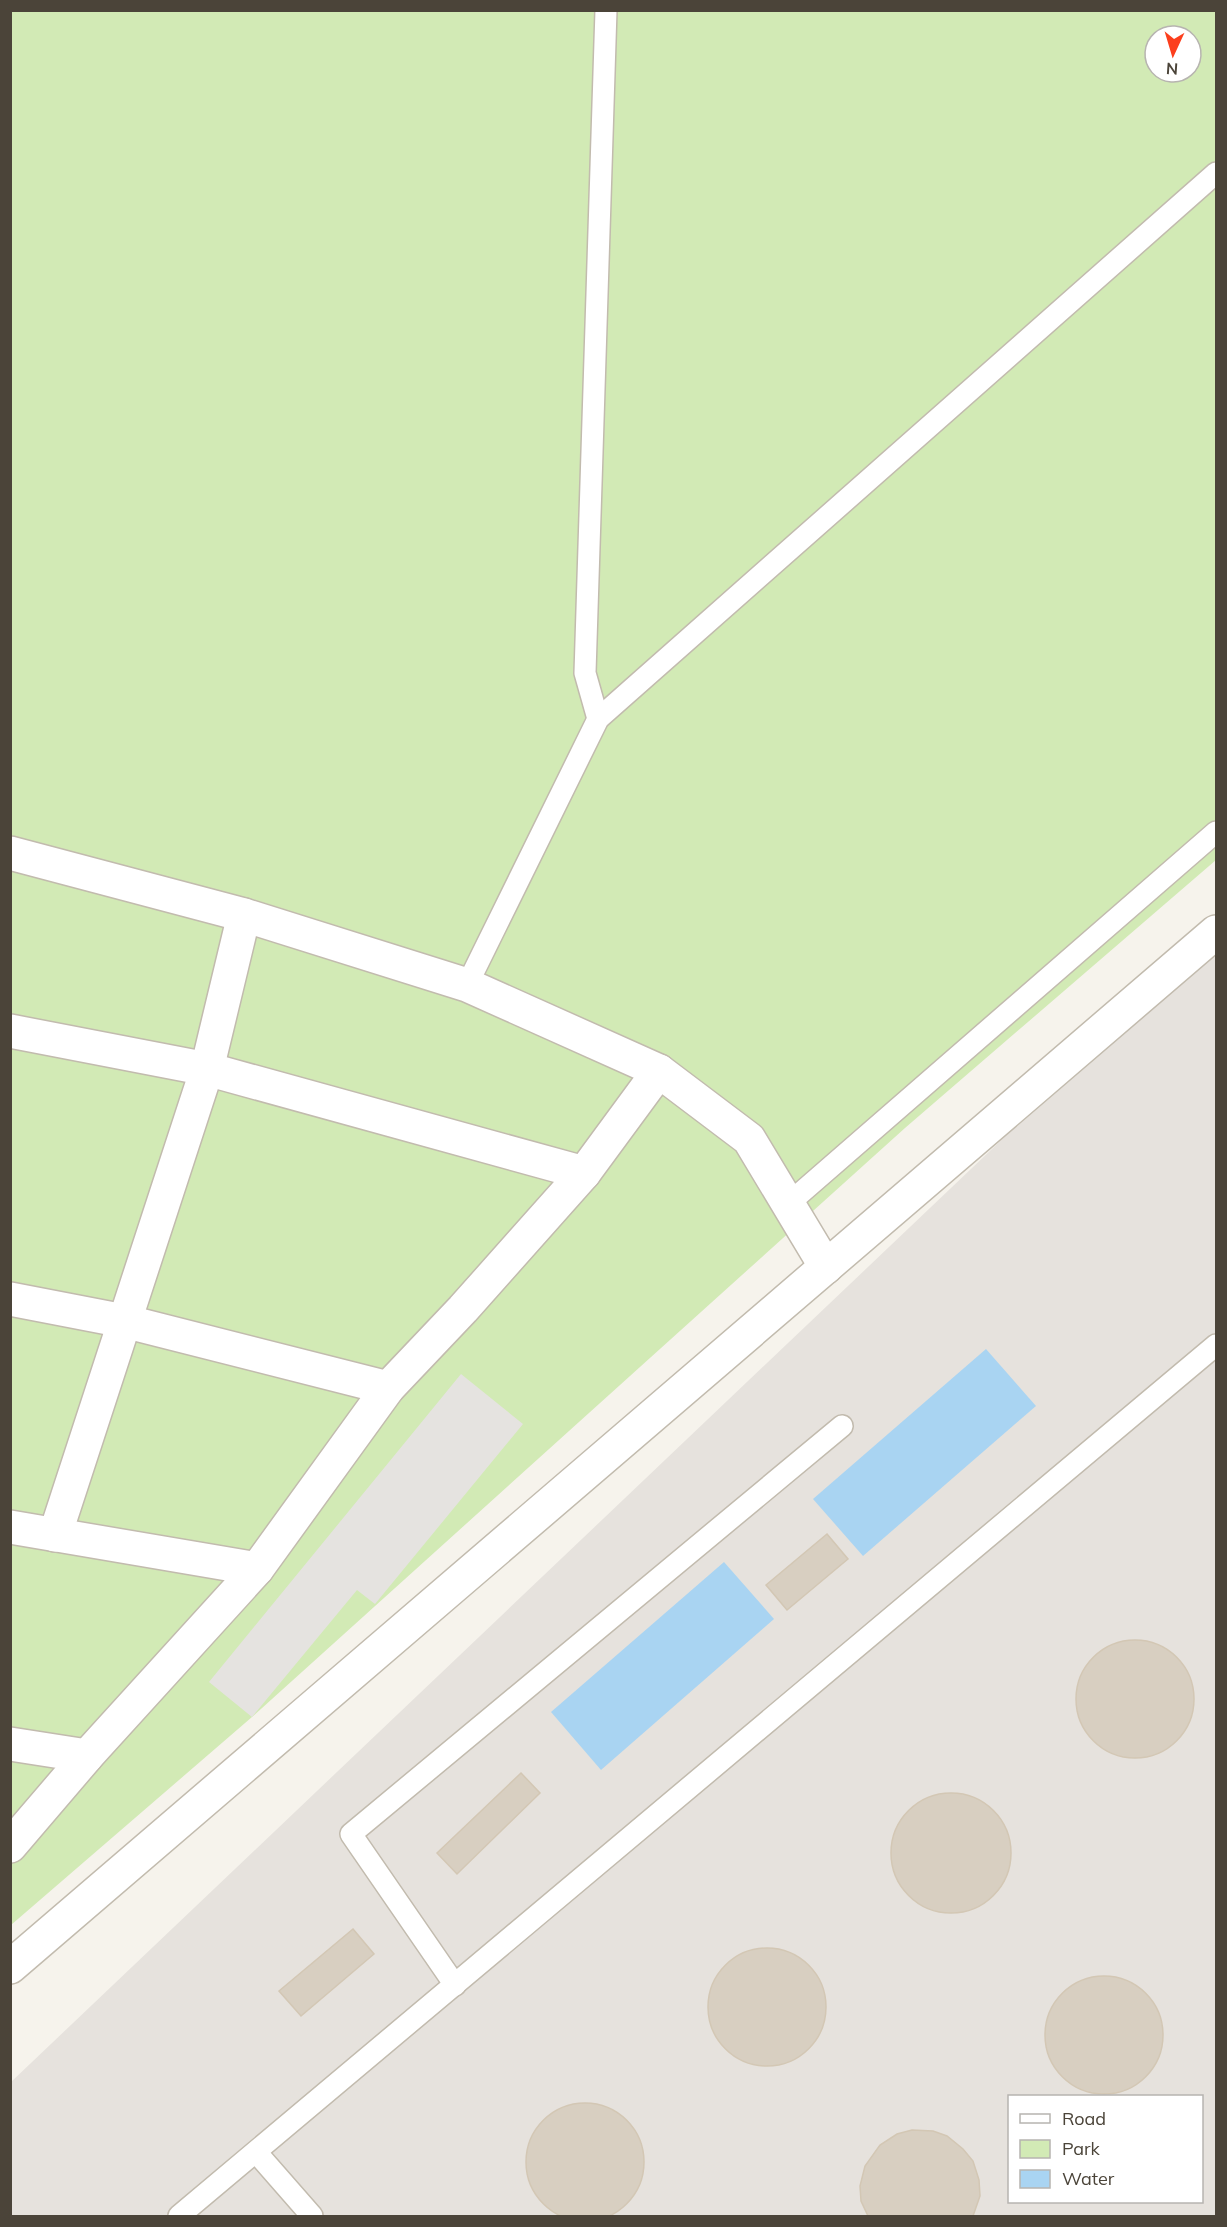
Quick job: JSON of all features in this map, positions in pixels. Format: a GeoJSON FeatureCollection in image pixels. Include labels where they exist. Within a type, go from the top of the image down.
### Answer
{"type":"FeatureCollection","features":[{"type":"Feature","properties":{"kind":"street"},"geometry":{"type":"LineString","coordinates":[[10,853],[244,915],[467,985],[659,1071],[749,1139],[826,1267]]}},
{"type":"Feature","properties":{"kind":"street"},"geometry":{"type":"LineString","coordinates":[[55,1535],[207,1069],[244,915]]}},
{"type":"Feature","properties":{"kind":"street"},"geometry":{"type":"LineString","coordinates":[[10,1967],[1216,932]]}},
{"type":"Feature","properties":{"kind":"street"},"geometry":{"type":"LineString","coordinates":[[10,1031],[207,1069],[584,1173]]}},
{"type":"Feature","properties":{"kind":"street"},"geometry":{"type":"LineString","coordinates":[[10,1846],[87,1756],[257,1569],[388,1388],[463,1309],[584,1173],[659,1071]]}},
{"type":"Feature","properties":{"kind":"street"},"geometry":{"type":"LineString","coordinates":[[10,1299],[124,1321],[388,1388]]}},
{"type":"Feature","properties":{"kind":"street"},"geometry":{"type":"LineString","coordinates":[[10,1527],[257,1569]]}},
{"type":"Feature","properties":{"kind":"street"},"geometry":{"type":"LineString","coordinates":[[10,1744],[87,1756]]}},
{"type":"Feature","properties":{"kind":"lane"},"geometry":{"type":"LineString","coordinates":[[598,720],[585,673],[606,10]]}},
{"type":"Feature","properties":{"kind":"lane"},"geometry":{"type":"LineString","coordinates":[[467,985],[598,720],[1216,173]]}},
{"type":"Feature","properties":{"kind":"lane"},"geometry":{"type":"LineString","coordinates":[[788,1204],[1216,832]]}},
{"type":"Feature","properties":{"kind":"lane"},"geometry":{"type":"LineString","coordinates":[[179,2217],[1216,1345]]}},
{"type":"Feature","properties":{"kind":"lane"},"geometry":{"type":"LineString","coordinates":[[455,1985],[351,1834],[842,1426]]}},
{"type":"Feature","properties":{"kind":"lane"},"geometry":{"type":"LineString","coordinates":[[256,2152],[312,2217]]}},
{"type":"Feature","properties":{"kind":"shaded area"},"geometry":{"type":"Polygon","coordinates":[[[1216,936],[1216,2216],[11,2216],[11,2082],[1216,936]]]}},
{"type":"Feature","properties":{"kind":"shaded area"},"geometry":{"type":"Polygon","coordinates":[[[461,1374],[523,1424],[375,1604],[357,1590],[252,1717],[209,1682],[461,1374]]]}},
{"type":"Feature","properties":{"kind":"green space"},"geometry":{"type":"Polygon","coordinates":[[[11,11],[1216,11],[1216,860],[905,1128],[252,1717],[11,1925],[11,11]]]}},
{"type":"Feature","properties":{"kind":"water"},"geometry":{"type":"Polygon","coordinates":[[[986,1349],[1036,1406],[863,1556],[813,1499],[986,1349]]]}},
{"type":"Feature","properties":{"kind":"water"},"geometry":{"type":"Polygon","coordinates":[[[724,1562],[774,1619],[601,1770],[551,1712],[724,1562]]]}},
{"type":"Feature","properties":{"kind":"building"},"geometry":{"type":"Polygon","coordinates":[[[827,1534],[848,1559],[787,1610],[766,1585],[827,1534]]]}},
{"type":"Feature","properties":{"kind":"building"},"geometry":{"type":"Polygon","coordinates":[[[1135,1640],[1158,1644],[1177,1657],[1190,1676],[1194,1699],[1190,1722],[1177,1741],[1158,1754],[1135,1758],[1112,1754],[1093,1741],[1080,1722],[1076,1699],[1080,1676],[1093,1657],[1112,1644],[1135,1640]]]}},
{"type":"Feature","properties":{"kind":"building"},"geometry":{"type":"Polygon","coordinates":[[[521,1773],[540,1793],[457,1874],[437,1853],[521,1773]]]}},
{"type":"Feature","properties":{"kind":"building"},"geometry":{"type":"Polygon","coordinates":[[[951,1793],[974,1798],[993,1811],[1006,1830],[1011,1853],[1006,1876],[993,1895],[974,1908],[951,1913],[928,1908],[909,1895],[896,1876],[891,1853],[896,1830],[909,1811],[928,1798],[951,1793]]]}},
{"type":"Feature","properties":{"kind":"building"},"geometry":{"type":"Polygon","coordinates":[[[353,1929],[374,1954],[301,2016],[279,1991],[353,1929]]]}},
{"type":"Feature","properties":{"kind":"building"},"geometry":{"type":"Polygon","coordinates":[[[767,1948],[790,1952],[809,1965],[822,1984],[826,2007],[822,2030],[809,2049],[790,2062],[767,2066],[744,2062],[725,2049],[712,2030],[708,2007],[712,1984],[725,1965],[744,1952],[767,1948]]]}},
{"type":"Feature","properties":{"kind":"building"},"geometry":{"type":"Polygon","coordinates":[[[1104,1976],[1126,1981],[1146,1993],[1158,2013],[1163,2035],[1158,2057],[1146,2077],[1126,2089],[1104,2094],[1082,2089],[1062,2077],[1050,2057],[1045,2035],[1050,2013],[1062,1993],[1082,1981],[1104,1976]]]}},
{"type":"Feature","properties":{"kind":"building"},"geometry":{"type":"Polygon","coordinates":[[[585,2103],[607,2108],[627,2120],[639,2140],[644,2162],[639,2184],[627,2204],[607,2216],[585,2221],[563,2216],[543,2204],[531,2184],[526,2162],[531,2140],[543,2120],[563,2108],[585,2103]]]}},
{"type":"Feature","properties":{"kind":"building"},"geometry":{"type":"Polygon","coordinates":[[[912,2130],[933,2131],[947,2136],[973,2161],[979,2180],[980,2196],[973,2216],[868,2216],[861,2201],[860,2186],[865,2166],[880,2145],[897,2134],[912,2130]]]}}]}
